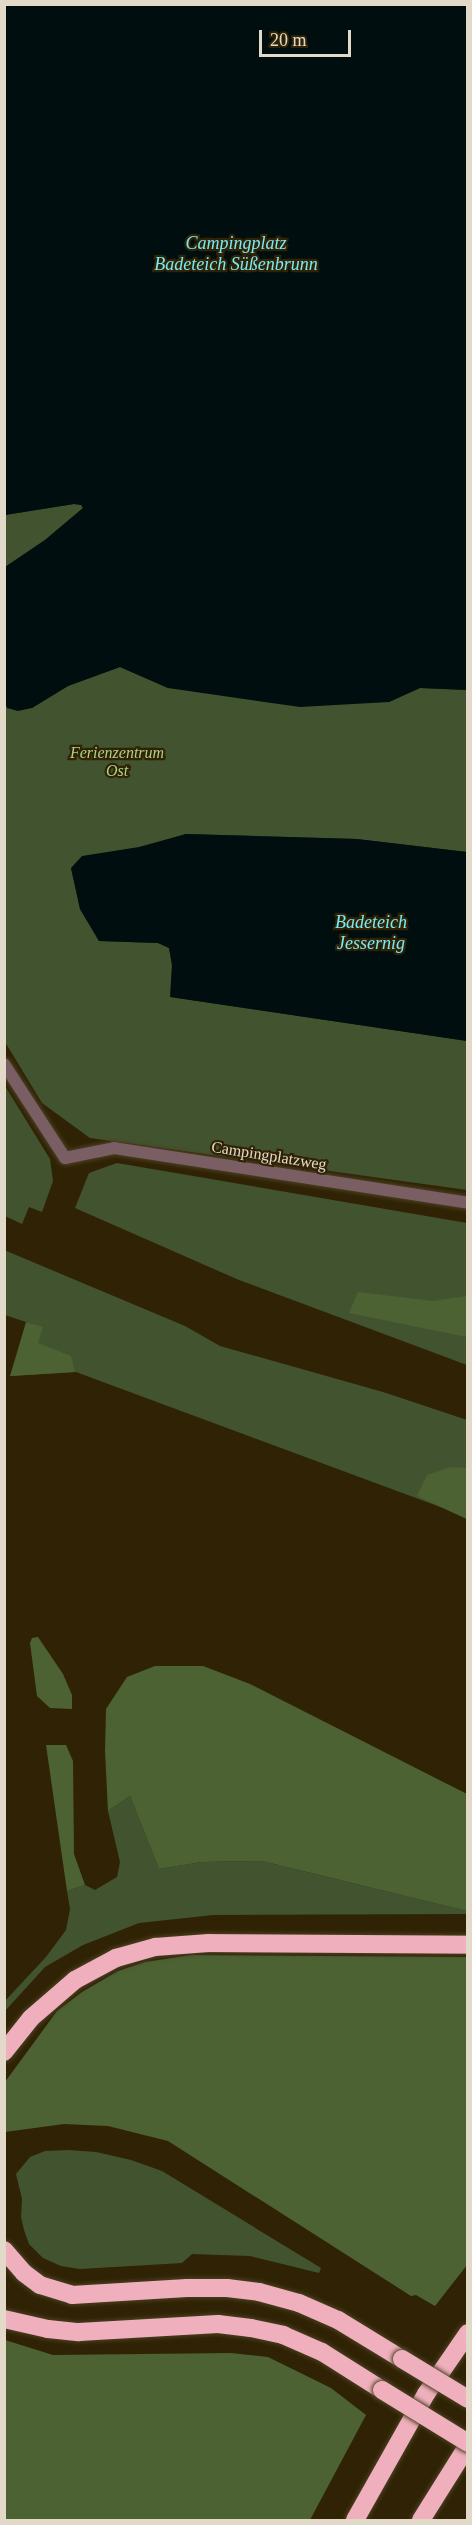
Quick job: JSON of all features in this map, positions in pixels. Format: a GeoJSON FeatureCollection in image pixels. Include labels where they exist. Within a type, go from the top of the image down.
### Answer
{"type":"FeatureCollection","features":[{"type":"Feature","properties":{"kind":"highway"},"geometry":{"type":"LineString","coordinates":[[4,2052],[31,2018],[75,1980],[116,1958],[155,1947],[209,1943],[468,1945]]}},
{"type":"Feature","properties":{"kind":"highway"},"geometry":{"type":"LineString","coordinates":[[4,2250],[24,2273],[40,2285],[72,2295],[187,2288],[227,2288],[259,2292],[299,2303],[338,2320],[468,2400]]}},
{"type":"Feature","properties":{"kind":"highway"},"geometry":{"type":"LineString","coordinates":[[4,2319],[48,2329],[79,2332],[218,2324],[251,2328],[283,2336],[321,2352],[468,2444],[421,2520]]}},
{"type":"Feature","properties":{"kind":"highway"},"geometry":{"type":"LineString","coordinates":[[355,2520],[426,2394],[468,2332]]}},
{"type":"Feature","properties":{"kind":"street","name":"Campingplatzweg"},"geometry":{"type":"LineString","coordinates":[[4,1064],[65,1158],[114,1148],[468,1203]]}},
{"type":"Feature","properties":{"kind":"green space"},"geometry":{"type":"Polygon","coordinates":[[[74,504],[82,505],[83,508],[45,540],[5,567],[5,515],[74,504]]]}},
{"type":"Feature","properties":{"kind":"green space","name":"Ferienzentrum Ost"},"geometry":{"type":"Polygon","coordinates":[[[120,667],[168,688],[389,702],[420,688],[467,690],[467,852],[357,839],[186,834],[71,868],[80,909],[99,941],[158,943],[169,948],[172,965],[171,997],[467,1041],[467,1190],[90,1138],[42,1103],[5,1042],[4,700],[8,708],[32,708],[68,686],[120,667]]]}},
{"type":"Feature","properties":{"kind":"green space"},"geometry":{"type":"Polygon","coordinates":[[[5,1086],[50,1159],[53,1181],[42,1212],[29,1207],[22,1224],[5,1216],[5,1086]]]}},
{"type":"Feature","properties":{"kind":"green space"},"geometry":{"type":"Polygon","coordinates":[[[117,1163],[467,1223],[467,1365],[239,1280],[75,1208],[89,1173],[117,1163]]]}},
{"type":"Feature","properties":{"kind":"green space"},"geometry":{"type":"Polygon","coordinates":[[[4,1250],[185,1326],[220,1346],[383,1392],[467,1420],[467,1519],[443,1508],[76,1372],[10,1376],[32,1324],[5,1315],[4,1250]]]}},
{"type":"Feature","properties":{"kind":"green space"},"geometry":{"type":"Polygon","coordinates":[[[358,1292],[433,1301],[467,1296],[467,1337],[349,1313],[358,1292]]]}},
{"type":"Feature","properties":{"kind":"green space"},"geometry":{"type":"Polygon","coordinates":[[[26,1322],[43,1327],[38,1343],[71,1356],[75,1372],[10,1376],[26,1322]]]}},
{"type":"Feature","properties":{"kind":"green space"},"geometry":{"type":"Polygon","coordinates":[[[451,1467],[467,1468],[467,1519],[417,1496],[427,1475],[451,1467]]]}},
{"type":"Feature","properties":{"kind":"green space"},"geometry":{"type":"Polygon","coordinates":[[[38,1637],[63,1674],[72,1695],[72,1709],[50,1708],[37,1696],[30,1643],[32,1638],[38,1637]]]}},
{"type":"Feature","properties":{"kind":"green space"},"geometry":{"type":"Polygon","coordinates":[[[155,1666],[203,1666],[250,1684],[467,1794],[467,1911],[262,1861],[202,1862],[159,1869],[130,1796],[108,1811],[105,1751],[106,1709],[127,1677],[155,1666]]]}},
{"type":"Feature","properties":{"kind":"green space"},"geometry":{"type":"Polygon","coordinates":[[[46,1745],[66,1745],[73,1761],[74,1854],[85,1885],[67,1891],[46,1745]]]}},
{"type":"Feature","properties":{"kind":"green space"},"geometry":{"type":"Polygon","coordinates":[[[130,1796],[159,1869],[202,1862],[262,1861],[467,1911],[467,1914],[213,1915],[139,1923],[83,1945],[45,1967],[5,2011],[4,2002],[46,1957],[66,1930],[70,1909],[67,1891],[85,1885],[95,1890],[117,1877],[120,1862],[108,1811],[130,1796]]]}},
{"type":"Feature","properties":{"kind":"green space"},"geometry":{"type":"Polygon","coordinates":[[[192,1955],[467,1957],[467,2265],[435,2306],[416,2295],[411,2296],[168,2141],[108,2126],[64,2124],[5,2132],[5,2082],[57,2011],[82,1992],[118,1971],[145,1962],[192,1955]]]}},
{"type":"Feature","properties":{"kind":"green space"},"geometry":{"type":"Polygon","coordinates":[[[45,2151],[96,2152],[131,2160],[162,2171],[321,2268],[319,2273],[250,2256],[192,2254],[182,2263],[80,2269],[61,2266],[43,2258],[29,2244],[24,2230],[21,2217],[22,2199],[16,2174],[30,2157],[45,2151]]]}},
{"type":"Feature","properties":{"kind":"green space"},"geometry":{"type":"Polygon","coordinates":[[[5,2340],[53,2355],[231,2353],[268,2357],[331,2388],[366,2415],[310,2520],[5,2520],[5,2340]]]}},
{"type":"Feature","properties":{"kind":"water","name":"Campingplatz Badeteich Süßenbrunn"},"geometry":{"type":"Polygon","coordinates":[[[5,4],[467,5],[467,690],[420,688],[389,702],[300,707],[168,688],[120,667],[68,686],[32,708],[18,711],[7,708],[4,700],[5,567],[45,540],[83,508],[81,505],[74,504],[5,515],[5,4]]]}},
{"type":"Feature","properties":{"kind":"water","name":"Badeteich Jessernig"},"geometry":{"type":"Polygon","coordinates":[[[186,834],[357,839],[467,852],[467,1041],[170,997],[172,965],[169,948],[158,943],[99,941],[80,909],[71,868],[82,856],[139,847],[186,834]]]}}]}
